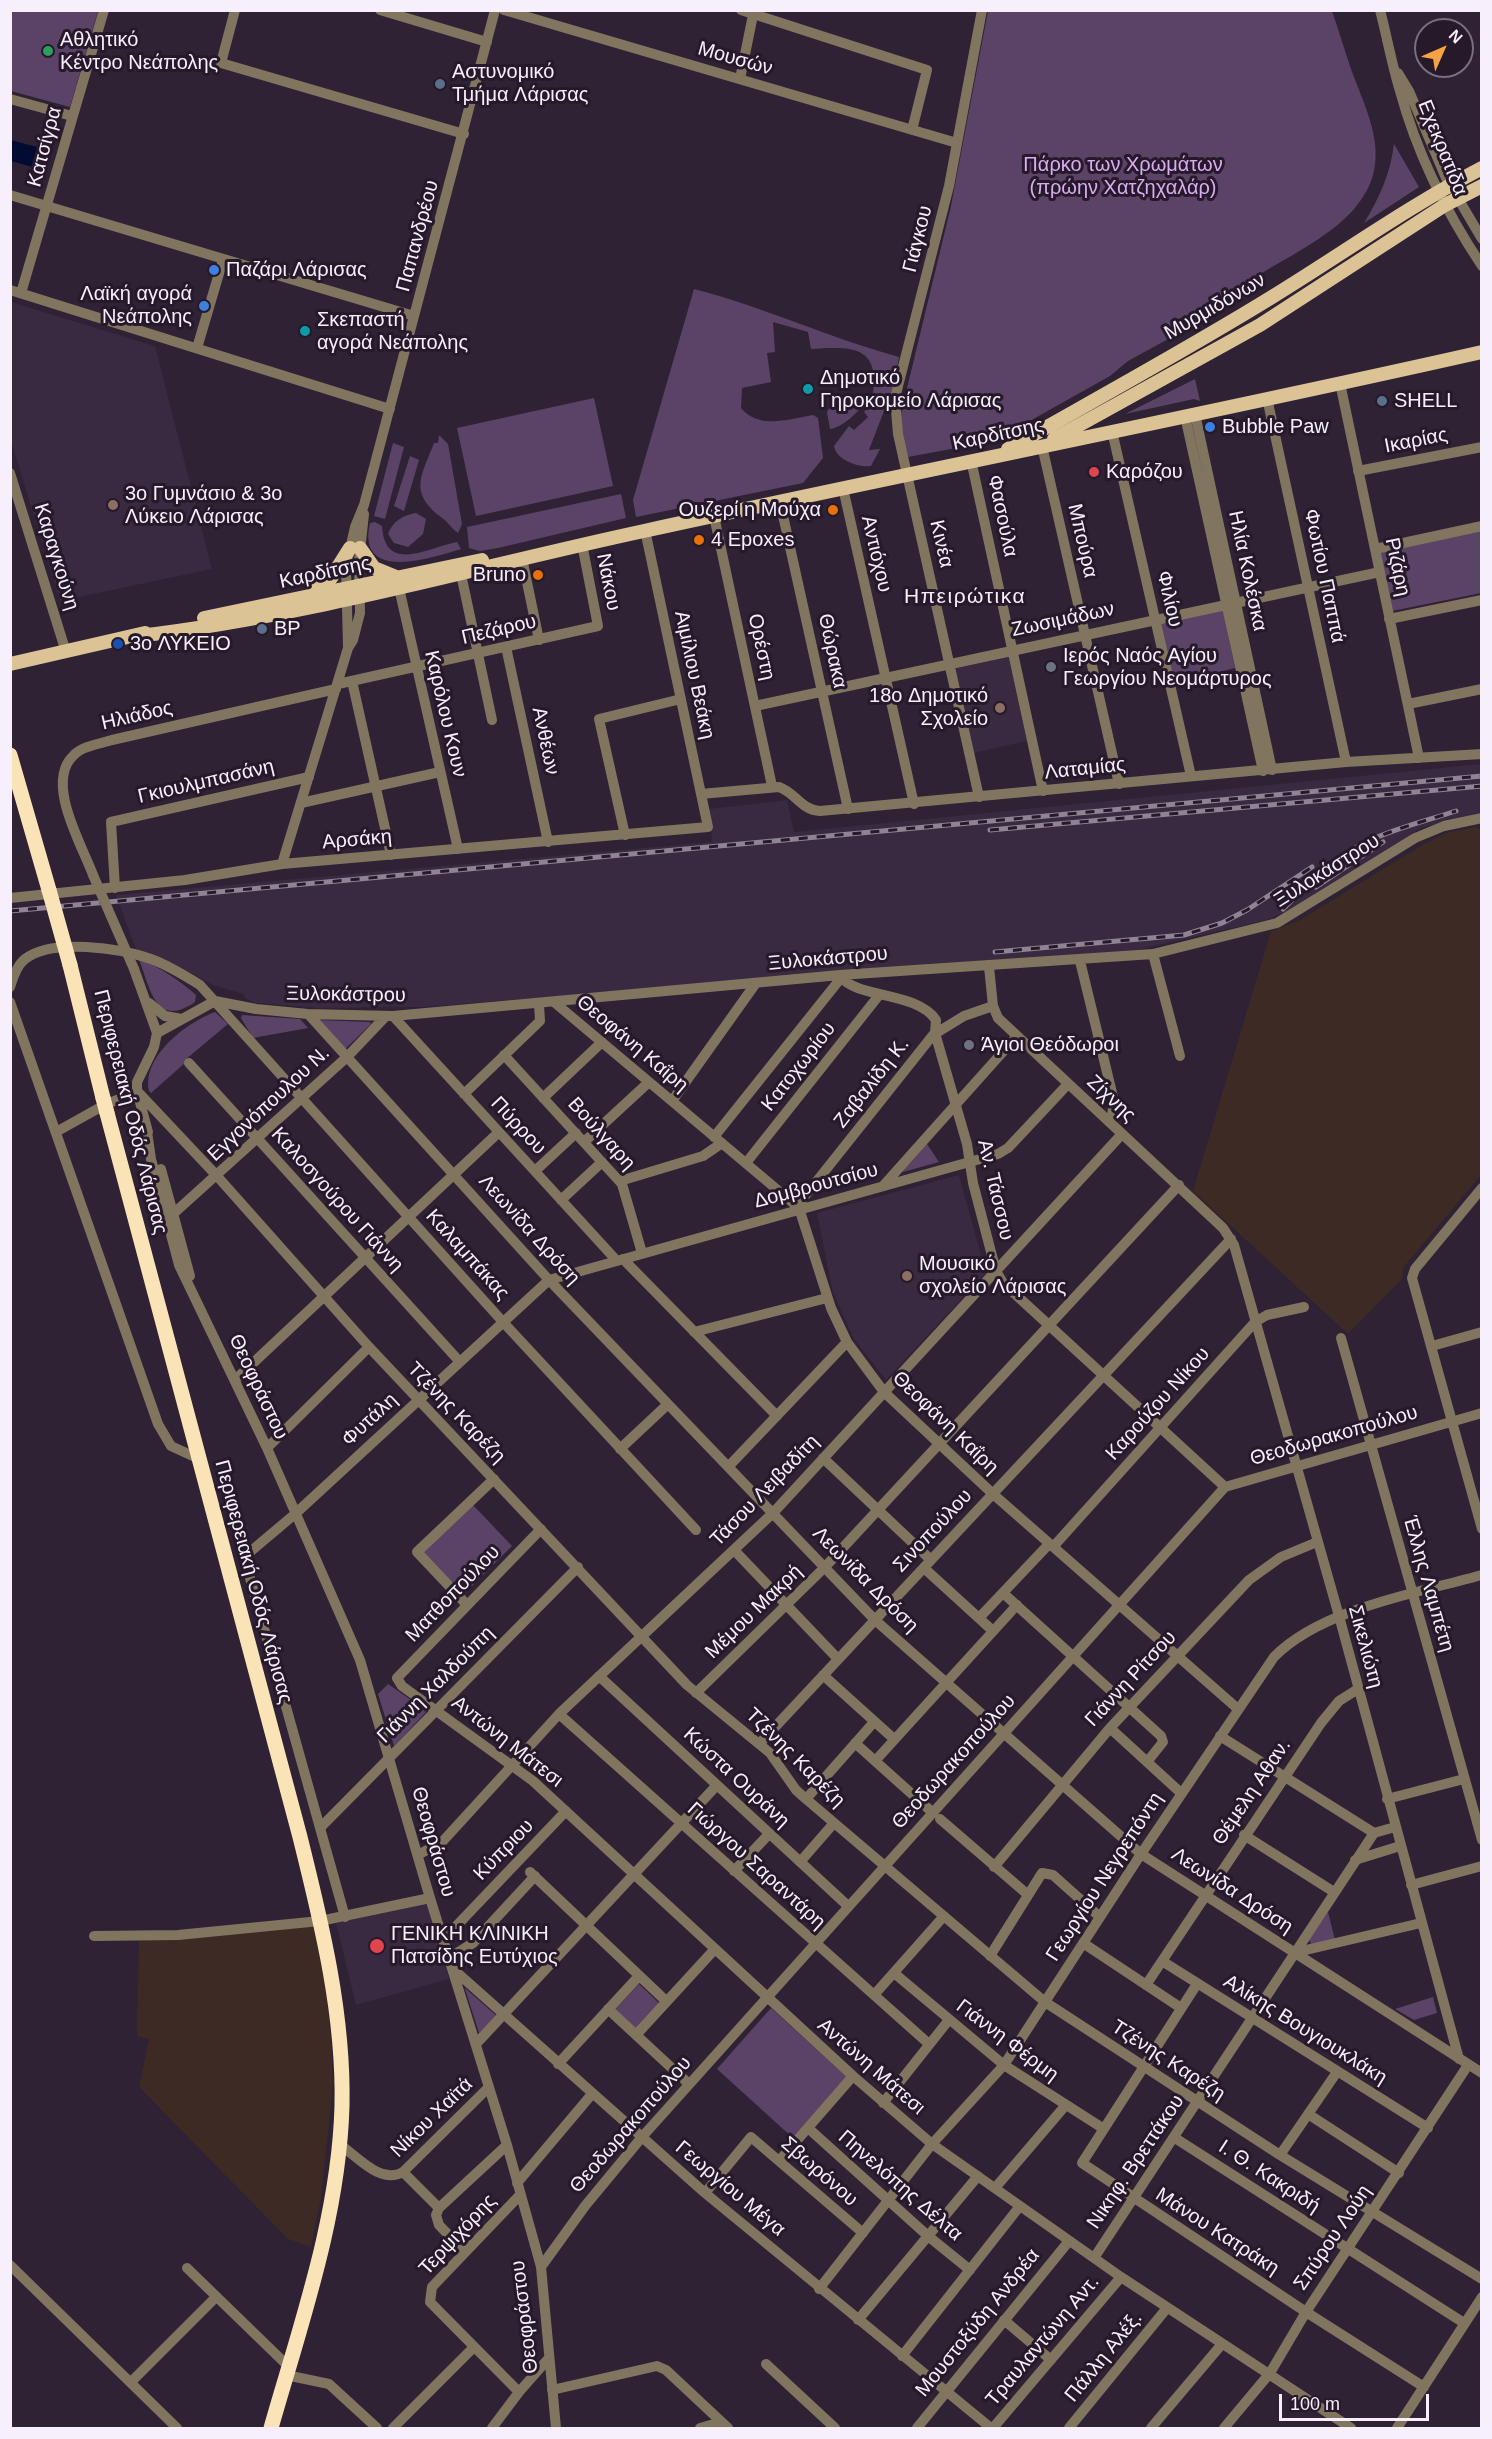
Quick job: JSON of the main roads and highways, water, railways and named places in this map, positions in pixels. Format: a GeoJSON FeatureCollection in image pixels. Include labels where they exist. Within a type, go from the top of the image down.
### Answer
{"type":"FeatureCollection","features":[{"type":"Feature","properties":{"kind":"highway","name":"Περιφερειακή Οδός Λάρισας"},"geometry":{"type":"LineString","coordinates":[[10,755],[70,965],[197,1458],[320,1921],[340,2044],[342,2090],[339,2144],[322,2244],[271,2428]]}},
{"type":"Feature","properties":{"kind":"main road","name":"Μυρμιδόνων"},"geometry":{"type":"LineString","coordinates":[[995,456],[1250,311],[1444,189],[1482,168]]}},
{"type":"Feature","properties":{"kind":"main road","name":"Μυρμιδόνων"},"geometry":{"type":"LineString","coordinates":[[1042,446],[1260,325],[1451,202],[1482,186]]}},
{"type":"Feature","properties":{"kind":"main road","name":"Καρδίτσης"},"geometry":{"type":"LineString","coordinates":[[398,583],[461,574],[645,530],[1482,352]]}},
{"type":"Feature","properties":{"kind":"main road"},"geometry":{"type":"LineString","coordinates":[[308,597],[331,578],[355,548],[374,568],[398,583]]}},
{"type":"Feature","properties":{"kind":"main road","name":"Καρδίτσης"},"geometry":{"type":"LineString","coordinates":[[10,664],[138,636],[227,624],[342,600],[360,591],[500,557],[522,558]]}},
{"type":"Feature","properties":{"kind":"main road","name":"Καρδίτσης"},"geometry":{"type":"LineString","coordinates":[[138,636],[176,624],[308,597],[342,600]]}},
{"type":"Feature","properties":{"kind":"water"},"geometry":{"type":"Polygon","coordinates":[[[10,140],[41,148],[36,168],[11,161],[10,140]]]}},
{"type":"Feature","properties":{"kind":"railway"},"geometry":{"type":"LineString","coordinates":[[10,911],[1482,776]]}},
{"type":"Feature","properties":{"kind":"railway"},"geometry":{"type":"LineString","coordinates":[[990,830],[1482,786]]}},
{"type":"Feature","properties":{"kind":"railway"},"geometry":{"type":"LineString","coordinates":[[1283,909],[1325,870],[1360,845],[1394,831],[1456,811]]}},
{"type":"Feature","properties":{"kind":"railway"},"geometry":{"type":"LineString","coordinates":[[1316,887],[1383,842]]}},
{"type":"Feature","properties":{"kind":"railway"},"geometry":{"type":"LineString","coordinates":[[995,952],[1184,935],[1222,923],[1247,910],[1312,867]]}},
{"type":"Feature","properties":{"kind":"place","name":"Αθλητικό Κέντρο Νεάπολης"},"geometry":{"type":"Point","coordinates":[48,51]}},
{"type":"Feature","properties":{"kind":"place","name":"Αστυνομικό Τμήμα Λάρισας"},"geometry":{"type":"Point","coordinates":[440,84]}},
{"type":"Feature","properties":{"kind":"place","name":"Παζάρι Λάρισας"},"geometry":{"type":"Point","coordinates":[214,270]}},
{"type":"Feature","properties":{"kind":"place","name":"Λαϊκή αγορά Νεάπολης"},"geometry":{"type":"Point","coordinates":[204,306]}},
{"type":"Feature","properties":{"kind":"place","name":"Σκεπαστή αγορά Νεάπολης"},"geometry":{"type":"Point","coordinates":[305,331]}},
{"type":"Feature","properties":{"kind":"place","name":"Δημοτικό Γηροκομείο Λάρισας"},"geometry":{"type":"Point","coordinates":[808,389]}},
{"type":"Feature","properties":{"kind":"place","name":"SHELL"},"geometry":{"type":"Point","coordinates":[1382,401]}},
{"type":"Feature","properties":{"kind":"place","name":"Bubble Paw"},"geometry":{"type":"Point","coordinates":[1210,427]}},
{"type":"Feature","properties":{"kind":"place","name":"Καρόζου"},"geometry":{"type":"Point","coordinates":[1094,472]}},
{"type":"Feature","properties":{"kind":"place","name":"3ο Γυμνάσιο & 3ο Λύκειο Λάρισας"},"geometry":{"type":"Point","coordinates":[113,505]}},
{"type":"Feature","properties":{"kind":"place","name":"Ουζερί η Μούχα"},"geometry":{"type":"Point","coordinates":[833,510]}},
{"type":"Feature","properties":{"kind":"place","name":"4 Epoxes"},"geometry":{"type":"Point","coordinates":[699,540]}},
{"type":"Feature","properties":{"kind":"place","name":"Bruno"},"geometry":{"type":"Point","coordinates":[538,575]}},
{"type":"Feature","properties":{"kind":"place","name":"BP"},"geometry":{"type":"Point","coordinates":[262,629]}},
{"type":"Feature","properties":{"kind":"place","name":"3ο ΛΥΚΕΙΟ"},"geometry":{"type":"Point","coordinates":[118,644]}},
{"type":"Feature","properties":{"kind":"place","name":"Ιερός Ναός Αγίου Γεωργίου Νεομάρτυρος"},"geometry":{"type":"Point","coordinates":[1051,667]}},
{"type":"Feature","properties":{"kind":"place","name":"18ο Δημοτικό Σχολείο"},"geometry":{"type":"Point","coordinates":[1000,708]}},
{"type":"Feature","properties":{"kind":"place","name":"Άγιοι Θεόδωροι"},"geometry":{"type":"Point","coordinates":[969,1045]}},
{"type":"Feature","properties":{"kind":"place","name":"Μουσικό σχολείο Λάρισας"},"geometry":{"type":"Point","coordinates":[907,1276]}},
{"type":"Feature","properties":{"kind":"place","name":"ΓΕΝΙΚΗ ΚΛΙΝΙΚΗ Πατσίδης Ευτύχιος"},"geometry":{"type":"Point","coordinates":[377,1946]}},
{"type":"Feature","properties":{"kind":"district","name":"Ηπειρώτικα"},"geometry":{"type":"Point","coordinates":[965,597]}},
{"type":"Feature","properties":{"kind":"park label","name":"Πάρκο των Χρωμάτων (πρώην Χατζηχαλάρ)"},"geometry":{"type":"Point","coordinates":[1123,176]}}]}
